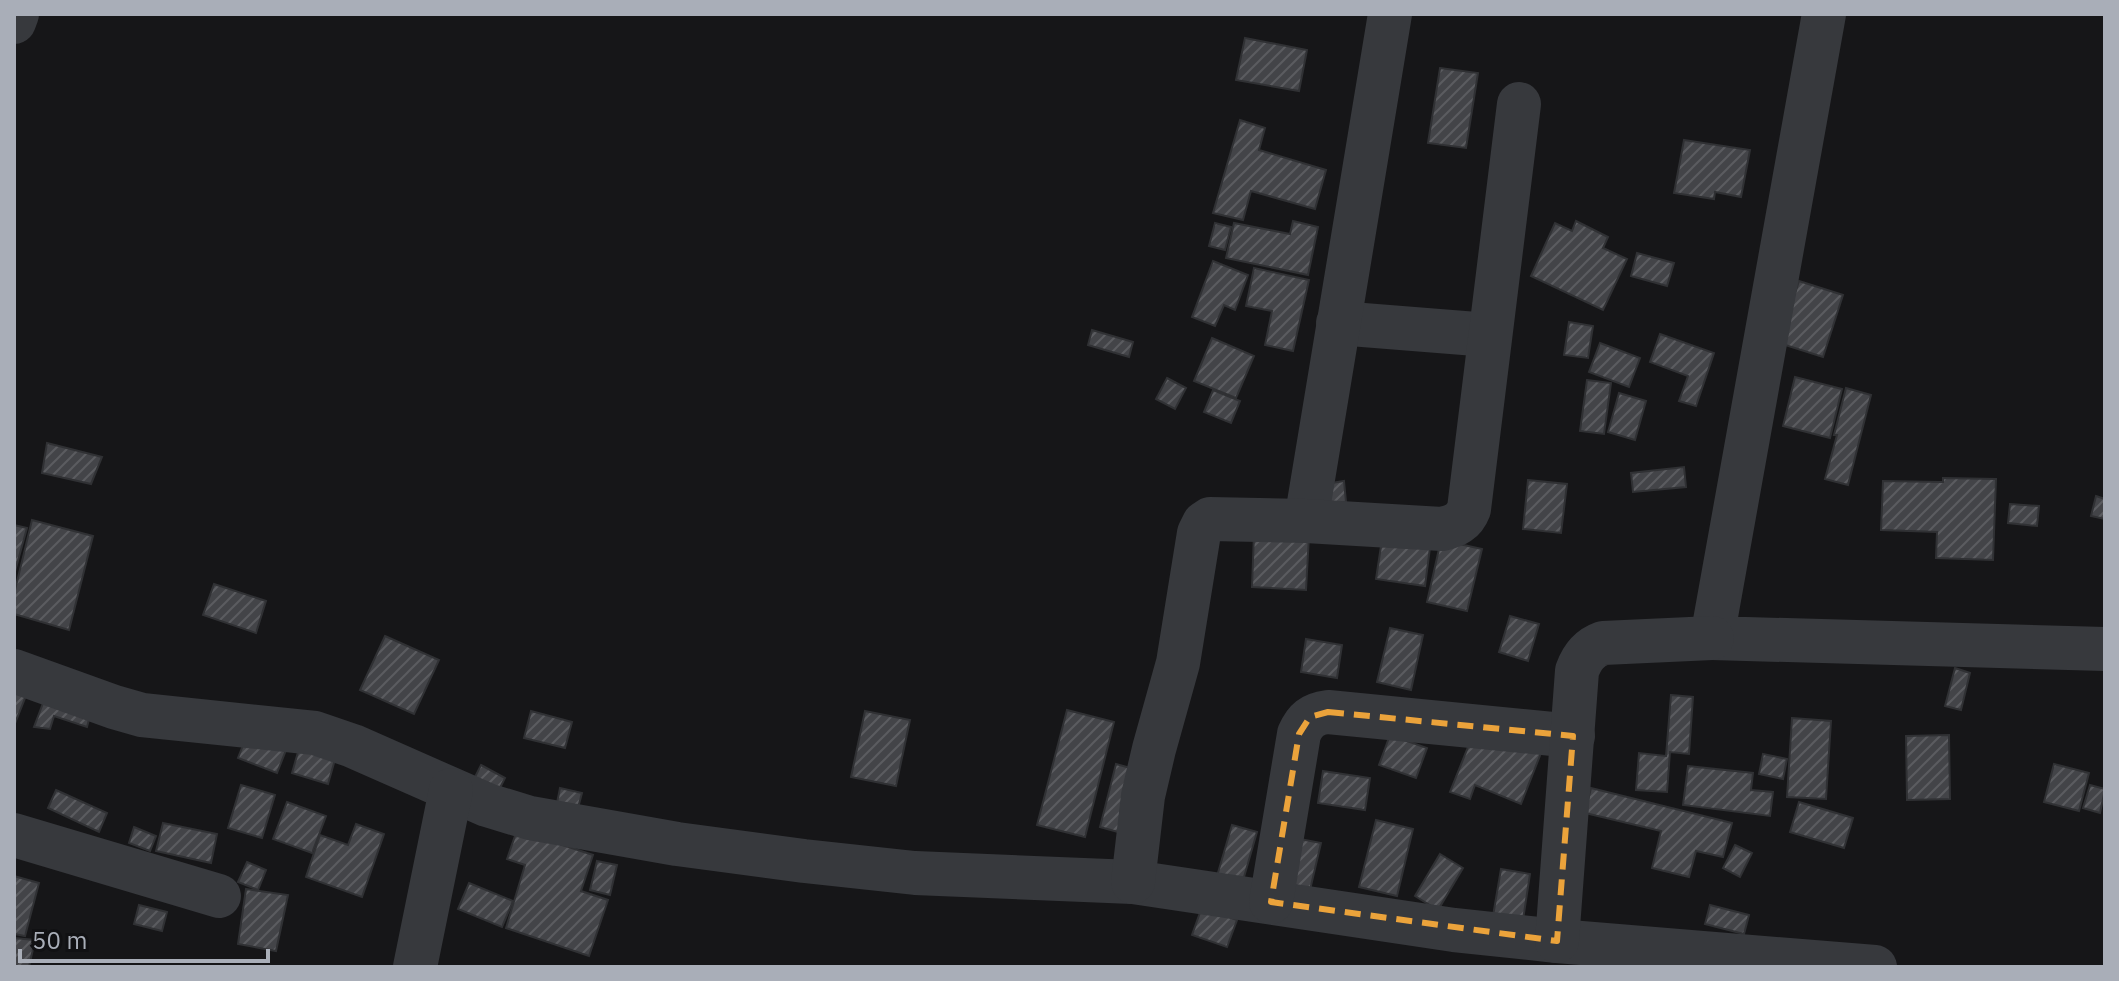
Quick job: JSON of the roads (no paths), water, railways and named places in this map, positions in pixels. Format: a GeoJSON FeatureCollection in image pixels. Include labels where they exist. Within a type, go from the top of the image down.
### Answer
{"type":"FeatureCollection","features":[{"type":"Feature","properties":{"kind":"street"},"geometry":{"type":"LineString","coordinates":[[14,22],[17,14]]}},
{"type":"Feature","properties":{"kind":"street"},"geometry":{"type":"LineString","coordinates":[[1306,521],[1390,14]]}},
{"type":"Feature","properties":{"kind":"street"},"geometry":{"type":"LineString","coordinates":[[1712,638],[1824,14]]}},
{"type":"Feature","properties":{"kind":"street"},"geometry":{"type":"LineString","coordinates":[[1133,882],[1143,796],[1178,663],[1202,525],[1210,519],[1442,529],[1466,517],[1519,104]]}},
{"type":"Feature","properties":{"kind":"street"},"geometry":{"type":"LineString","coordinates":[[1338,323],[1489,335]]}},
{"type":"Feature","properties":{"kind":"street"},"geometry":{"type":"LineString","coordinates":[[1557,941],[1577,671],[1594,646],[1712,638],[2105,649]]}},
{"type":"Feature","properties":{"kind":"street"},"geometry":{"type":"LineString","coordinates":[[14,671],[142,715],[315,733],[353,746],[487,805],[530,818],[705,848],[915,873],[1133,882],[1454,930],[1875,967]]}},
{"type":"Feature","properties":{"kind":"street"},"geometry":{"type":"LineString","coordinates":[[1271,902],[1299,734],[1303,725],[1317,713],[1573,736]]}},
{"type":"Feature","properties":{"kind":"street"},"geometry":{"type":"LineString","coordinates":[[415,967],[451,790]]}},
{"type":"Feature","properties":{"kind":"street"},"geometry":{"type":"LineString","coordinates":[[14,835],[219,896]]}}]}
